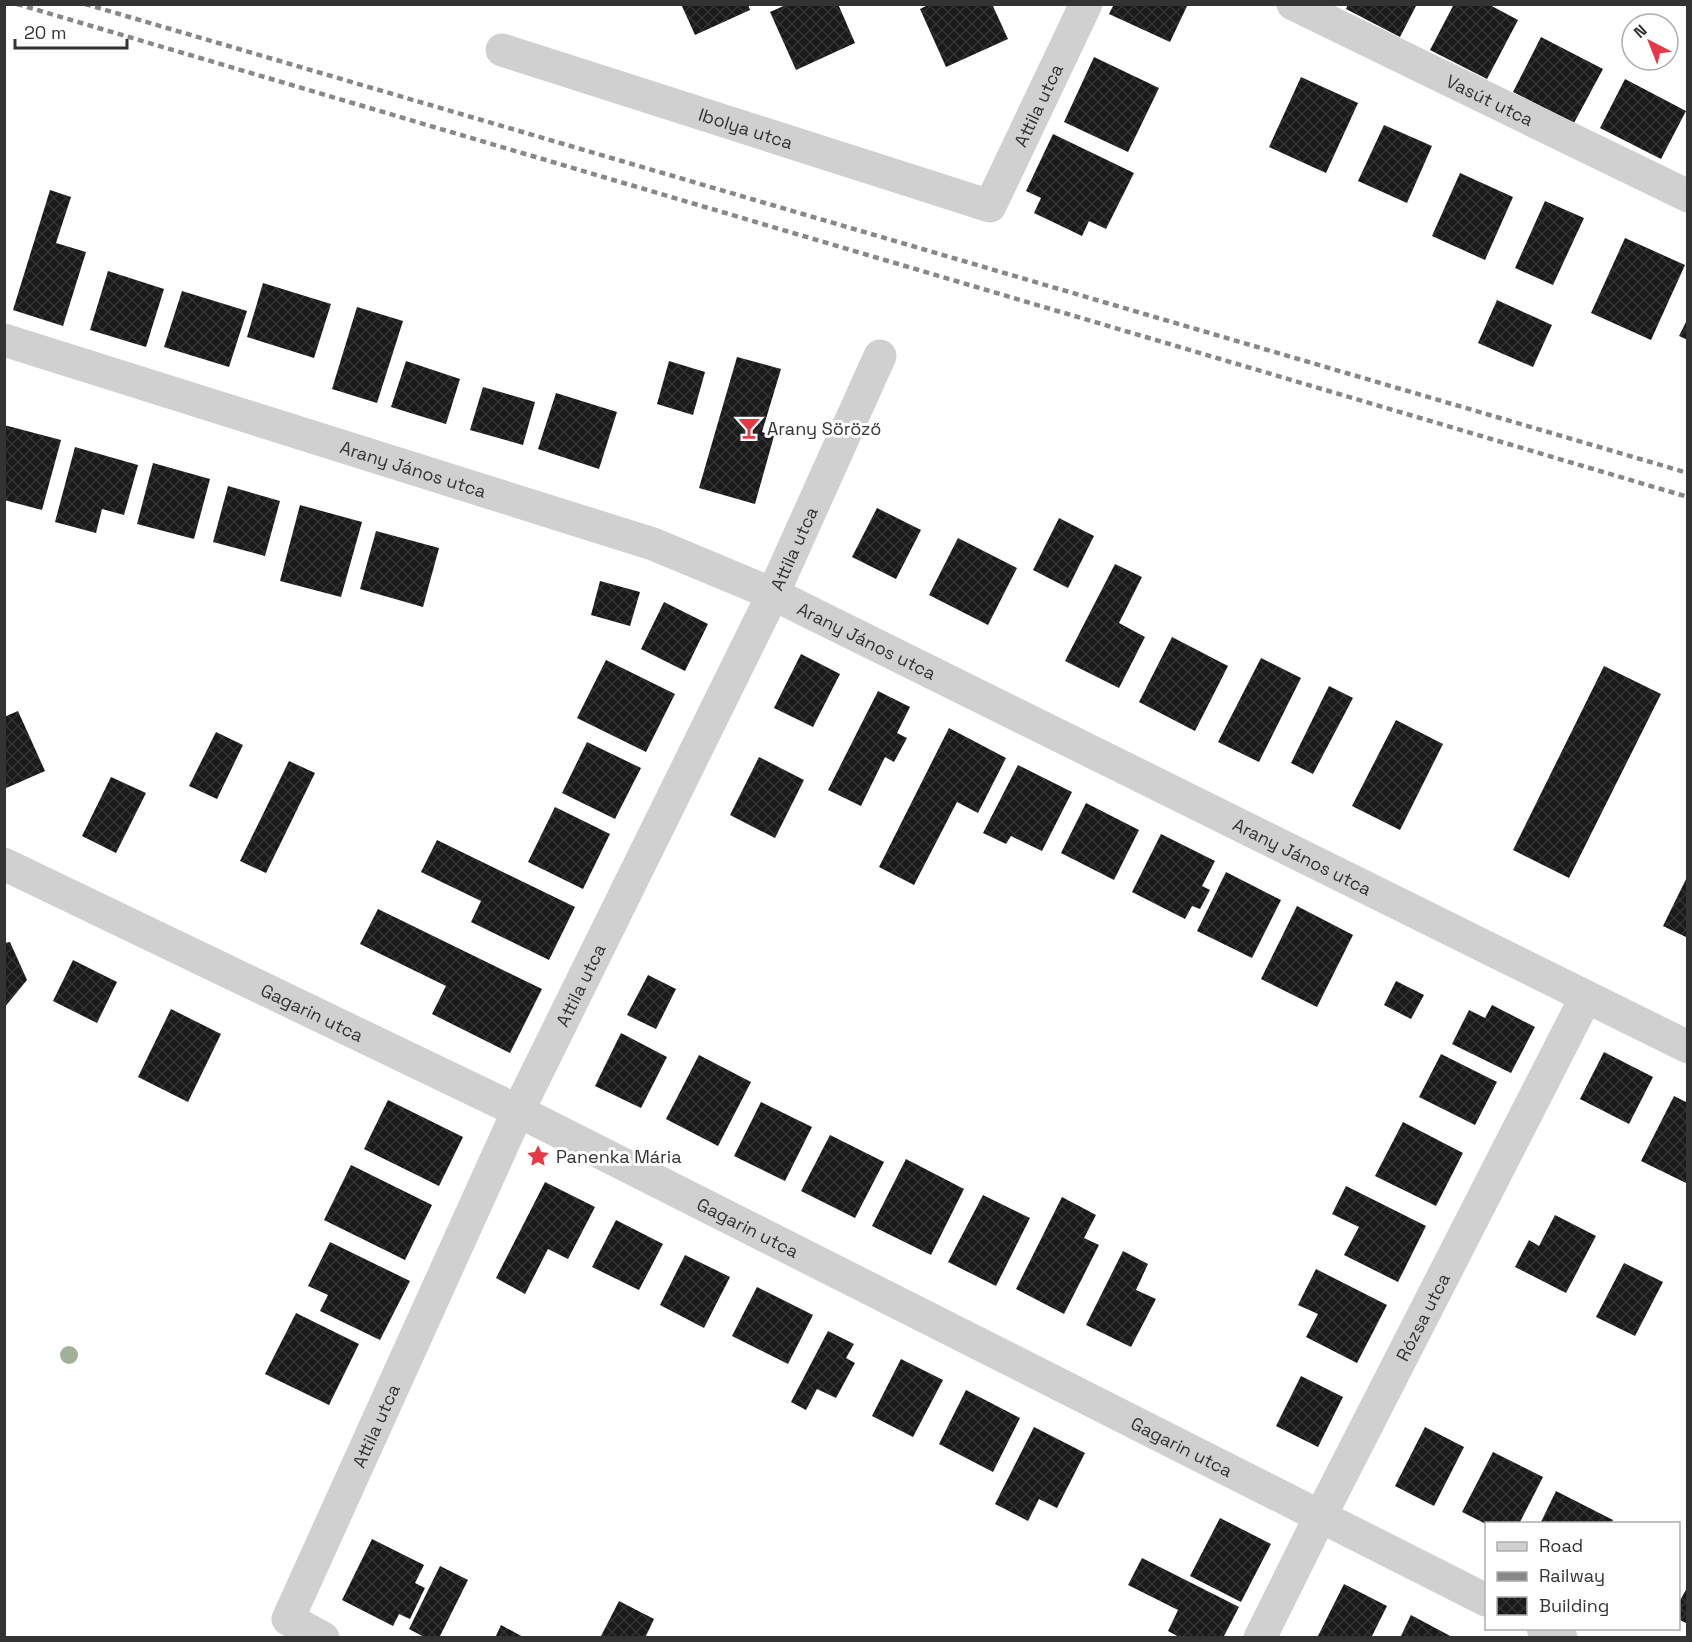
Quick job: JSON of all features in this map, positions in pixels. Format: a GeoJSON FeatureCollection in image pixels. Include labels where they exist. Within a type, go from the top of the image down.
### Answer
{"type":"FeatureCollection","features":[{"type":"Feature","properties":{"kind":"street","name":"Attila utca"},"geometry":{"type":"LineString","coordinates":[[990,206],[1086,4]]}},
{"type":"Feature","properties":{"kind":"street","name":"Vasút utca"},"geometry":{"type":"LineString","coordinates":[[1293,4],[1688,196]]}},
{"type":"Feature","properties":{"kind":"street","name":"Ibolya utca"},"geometry":{"type":"LineString","coordinates":[[502,50],[990,206]]}},
{"type":"Feature","properties":{"kind":"street","name":"Arany János utca"},"geometry":{"type":"LineString","coordinates":[[4,340],[653,544],[773,594],[1688,1047]]}},
{"type":"Feature","properties":{"kind":"street","name":"Attila utca"},"geometry":{"type":"LineString","coordinates":[[323,1638],[288,1619],[518,1110],[773,594],[880,356]]}},
{"type":"Feature","properties":{"kind":"street","name":"Gagarin utca"},"geometry":{"type":"LineString","coordinates":[[4,864],[518,1110],[1485,1600]]}},
{"type":"Feature","properties":{"kind":"street","name":"Rózsa utca"},"geometry":{"type":"LineString","coordinates":[[1260,1638],[1586,997]]}},
{"type":"Feature","properties":{"kind":"street"},"geometry":{"type":"LineString","coordinates":[[1545,1630],[1561,1638]]}},
{"type":"Feature","properties":{"kind":"building"},"geometry":{"type":"Polygon","coordinates":[[[681,4],[748,4],[750,10],[695,35],[681,4]]]}},
{"type":"Feature","properties":{"kind":"building"},"geometry":{"type":"Polygon","coordinates":[[[788,4],[838,4],[855,43],[796,70],[770,12],[788,4]]]}},
{"type":"Feature","properties":{"kind":"building"},"geometry":{"type":"Polygon","coordinates":[[[930,4],[992,4],[1008,39],[946,67],[920,9],[930,4]]]}},
{"type":"Feature","properties":{"kind":"building"},"geometry":{"type":"Polygon","coordinates":[[[1114,4],[1188,4],[1170,42],[1109,14],[1114,4]]]}},
{"type":"Feature","properties":{"kind":"building"},"geometry":{"type":"Polygon","coordinates":[[[1348,4],[1417,4],[1400,37],[1346,9],[1348,4]]]}},
{"type":"Feature","properties":{"kind":"building"},"geometry":{"type":"Polygon","coordinates":[[[1454,4],[1488,4],[1518,20],[1487,79],[1430,50],[1454,4]]]}},
{"type":"Feature","properties":{"kind":"building"},"geometry":{"type":"Polygon","coordinates":[[[1541,37],[1603,69],[1574,123],[1513,92],[1541,37]]]}},
{"type":"Feature","properties":{"kind":"building"},"geometry":{"type":"Polygon","coordinates":[[[1094,57],[1159,88],[1128,152],[1064,122],[1094,57]]]}},
{"type":"Feature","properties":{"kind":"building"},"geometry":{"type":"Polygon","coordinates":[[[1301,77],[1358,103],[1326,173],[1269,147],[1301,77]]]}},
{"type":"Feature","properties":{"kind":"building"},"geometry":{"type":"Polygon","coordinates":[[[1625,79],[1686,111],[1661,159],[1600,128],[1625,79]]]}},
{"type":"Feature","properties":{"kind":"building"},"geometry":{"type":"Polygon","coordinates":[[[1384,125],[1432,146],[1407,203],[1358,181],[1384,125]]]}},
{"type":"Feature","properties":{"kind":"building"},"geometry":{"type":"Polygon","coordinates":[[[1053,134],[1134,173],[1106,229],[1089,221],[1082,236],[1034,213],[1041,198],[1026,191],[1053,134]]]}},
{"type":"Feature","properties":{"kind":"building"},"geometry":{"type":"Polygon","coordinates":[[[1460,173],[1513,197],[1485,260],[1432,236],[1460,173]]]}},
{"type":"Feature","properties":{"kind":"building"},"geometry":{"type":"Polygon","coordinates":[[[50,190],[71,197],[56,243],[86,252],[63,326],[13,310],[50,190]]]}},
{"type":"Feature","properties":{"kind":"building"},"geometry":{"type":"Polygon","coordinates":[[[1545,201],[1584,218],[1553,285],[1515,268],[1545,201]]]}},
{"type":"Feature","properties":{"kind":"building"},"geometry":{"type":"Polygon","coordinates":[[[1625,238],[1685,265],[1651,340],[1591,313],[1625,238]]]}},
{"type":"Feature","properties":{"kind":"building"},"geometry":{"type":"Polygon","coordinates":[[[108,271],[164,289],[146,347],[90,330],[108,271]]]}},
{"type":"Feature","properties":{"kind":"building"},"geometry":{"type":"Polygon","coordinates":[[[263,283],[331,304],[314,358],[247,337],[263,283]]]}},
{"type":"Feature","properties":{"kind":"building"},"geometry":{"type":"Polygon","coordinates":[[[182,291],[247,311],[229,367],[164,347],[182,291]]]}},
{"type":"Feature","properties":{"kind":"building"},"geometry":{"type":"Polygon","coordinates":[[[1497,300],[1552,325],[1533,367],[1478,343],[1497,300]]]}},
{"type":"Feature","properties":{"kind":"building"},"geometry":{"type":"Polygon","coordinates":[[[357,307],[403,321],[377,403],[332,389],[357,307]]]}},
{"type":"Feature","properties":{"kind":"building"},"geometry":{"type":"Polygon","coordinates":[[[1688,318],[1688,340],[1679,336],[1688,318]]]}},
{"type":"Feature","properties":{"kind":"building"},"geometry":{"type":"Polygon","coordinates":[[[737,357],[781,369],[762,432],[774,436],[755,504],[699,488],[737,357]]]}},
{"type":"Feature","properties":{"kind":"building"},"geometry":{"type":"Polygon","coordinates":[[[406,361],[460,379],[446,424],[391,407],[406,361]]]}},
{"type":"Feature","properties":{"kind":"building"},"geometry":{"type":"Polygon","coordinates":[[[669,361],[705,372],[693,415],[657,404],[669,361]]]}},
{"type":"Feature","properties":{"kind":"building"},"geometry":{"type":"Polygon","coordinates":[[[483,387],[535,402],[523,445],[470,430],[483,387]]]}},
{"type":"Feature","properties":{"kind":"building"},"geometry":{"type":"Polygon","coordinates":[[[556,393],[617,412],[599,469],[538,449],[556,393]]]}},
{"type":"Feature","properties":{"kind":"building"},"geometry":{"type":"Polygon","coordinates":[[[4,425],[61,440],[42,510],[4,500],[4,425]]]}},
{"type":"Feature","properties":{"kind":"building"},"geometry":{"type":"Polygon","coordinates":[[[75,447],[138,465],[124,515],[102,509],[96,533],[55,522],[75,447]]]}},
{"type":"Feature","properties":{"kind":"building"},"geometry":{"type":"Polygon","coordinates":[[[153,463],[210,479],[194,539],[137,524],[153,463]]]}},
{"type":"Feature","properties":{"kind":"building"},"geometry":{"type":"Polygon","coordinates":[[[228,486],[280,501],[265,556],[213,542],[228,486]]]}},
{"type":"Feature","properties":{"kind":"building"},"geometry":{"type":"Polygon","coordinates":[[[300,505],[362,522],[341,597],[280,581],[300,505]]]}},
{"type":"Feature","properties":{"kind":"building"},"geometry":{"type":"Polygon","coordinates":[[[877,508],[921,530],[896,579],[852,557],[877,508]]]}},
{"type":"Feature","properties":{"kind":"building"},"geometry":{"type":"Polygon","coordinates":[[[1059,518],[1094,536],[1068,588],[1033,570],[1059,518]]]}},
{"type":"Feature","properties":{"kind":"building"},"geometry":{"type":"Polygon","coordinates":[[[376,531],[439,548],[423,607],[360,589],[376,531]]]}},
{"type":"Feature","properties":{"kind":"building"},"geometry":{"type":"Polygon","coordinates":[[[958,538],[1017,568],[988,625],[929,595],[958,538]]]}},
{"type":"Feature","properties":{"kind":"building"},"geometry":{"type":"Polygon","coordinates":[[[1115,564],[1142,577],[1119,623],[1145,637],[1119,688],[1065,661],[1115,564]]]}},
{"type":"Feature","properties":{"kind":"building"},"geometry":{"type":"Polygon","coordinates":[[[600,581],[640,592],[630,626],[591,615],[600,581]]]}},
{"type":"Feature","properties":{"kind":"building"},"geometry":{"type":"Polygon","coordinates":[[[664,602],[708,624],[685,671],[641,649],[664,602]]]}},
{"type":"Feature","properties":{"kind":"building"},"geometry":{"type":"Polygon","coordinates":[[[1172,637],[1228,666],[1195,731],[1139,702],[1172,637]]]}},
{"type":"Feature","properties":{"kind":"building"},"geometry":{"type":"Polygon","coordinates":[[[801,654],[840,674],[813,727],[774,708],[801,654]]]}},
{"type":"Feature","properties":{"kind":"building"},"geometry":{"type":"Polygon","coordinates":[[[1261,658],[1301,678],[1259,762],[1218,742],[1261,658]]]}},
{"type":"Feature","properties":{"kind":"building"},"geometry":{"type":"Polygon","coordinates":[[[606,660],[675,694],[646,752],[577,718],[606,660]]]}},
{"type":"Feature","properties":{"kind":"building"},"geometry":{"type":"Polygon","coordinates":[[[1604,666],[1661,694],[1569,878],[1513,850],[1604,666]]]}},
{"type":"Feature","properties":{"kind":"building"},"geometry":{"type":"Polygon","coordinates":[[[1329,686],[1353,698],[1313,774],[1291,763],[1329,686]]]}},
{"type":"Feature","properties":{"kind":"building"},"geometry":{"type":"Polygon","coordinates":[[[878,691],[910,707],[897,733],[907,738],[894,762],[885,757],[861,806],[828,790],[878,691]]]}},
{"type":"Feature","properties":{"kind":"building"},"geometry":{"type":"Polygon","coordinates":[[[18,711],[45,771],[4,789],[4,717],[18,711]]]}},
{"type":"Feature","properties":{"kind":"building"},"geometry":{"type":"Polygon","coordinates":[[[1396,720],[1443,744],[1400,830],[1352,806],[1396,720]]]}},
{"type":"Feature","properties":{"kind":"building"},"geometry":{"type":"Polygon","coordinates":[[[949,728],[1006,758],[978,813],[957,802],[914,885],[879,867],[949,728]]]}},
{"type":"Feature","properties":{"kind":"building"},"geometry":{"type":"Polygon","coordinates":[[[216,732],[243,745],[217,799],[189,786],[216,732]]]}},
{"type":"Feature","properties":{"kind":"building"},"geometry":{"type":"Polygon","coordinates":[[[587,742],[641,768],[615,819],[562,793],[587,742]]]}},
{"type":"Feature","properties":{"kind":"building"},"geometry":{"type":"Polygon","coordinates":[[[759,757],[804,780],[775,838],[730,815],[759,757]]]}},
{"type":"Feature","properties":{"kind":"building"},"geometry":{"type":"Polygon","coordinates":[[[289,761],[315,773],[266,873],[240,861],[289,761]]]}},
{"type":"Feature","properties":{"kind":"building"},"geometry":{"type":"Polygon","coordinates":[[[1018,765],[1072,792],[1042,851],[1011,836],[1006,844],[983,833],[1018,765]]]}},
{"type":"Feature","properties":{"kind":"building"},"geometry":{"type":"Polygon","coordinates":[[[111,777],[146,793],[116,853],[82,836],[111,777]]]}},
{"type":"Feature","properties":{"kind":"building"},"geometry":{"type":"Polygon","coordinates":[[[1086,803],[1139,830],[1114,880],[1061,853],[1086,803]]]}},
{"type":"Feature","properties":{"kind":"building"},"geometry":{"type":"Polygon","coordinates":[[[555,807],[610,834],[583,889],[528,862],[555,807]]]}},
{"type":"Feature","properties":{"kind":"building"},"geometry":{"type":"Polygon","coordinates":[[[1161,834],[1215,861],[1202,886],[1210,890],[1200,909],[1192,906],[1185,919],[1132,892],[1161,834]]]}},
{"type":"Feature","properties":{"kind":"building"},"geometry":{"type":"Polygon","coordinates":[[[437,840],[575,907],[549,960],[471,922],[481,901],[421,872],[437,840]]]}},
{"type":"Feature","properties":{"kind":"building"},"geometry":{"type":"Polygon","coordinates":[[[1226,872],[1281,900],[1252,958],[1197,931],[1226,872]]]}},
{"type":"Feature","properties":{"kind":"building"},"geometry":{"type":"Polygon","coordinates":[[[1688,875],[1688,938],[1663,926],[1688,875]]]}},
{"type":"Feature","properties":{"kind":"building"},"geometry":{"type":"Polygon","coordinates":[[[1297,906],[1353,935],[1317,1007],[1261,979],[1297,906]]]}},
{"type":"Feature","properties":{"kind":"building"},"geometry":{"type":"Polygon","coordinates":[[[378,909],[542,989],[510,1053],[432,1014],[446,986],[360,944],[378,909]]]}},
{"type":"Feature","properties":{"kind":"building"},"geometry":{"type":"Polygon","coordinates":[[[10,942],[27,980],[4,1008],[4,943],[10,942]]]}},
{"type":"Feature","properties":{"kind":"building"},"geometry":{"type":"Polygon","coordinates":[[[73,960],[117,982],[97,1023],[53,1001],[73,960]]]}},
{"type":"Feature","properties":{"kind":"building"},"geometry":{"type":"Polygon","coordinates":[[[648,975],[676,989],[656,1029],[627,1015],[648,975]]]}},
{"type":"Feature","properties":{"kind":"building"},"geometry":{"type":"Polygon","coordinates":[[[1396,981],[1424,995],[1411,1019],[1384,1005],[1396,981]]]}},
{"type":"Feature","properties":{"kind":"building"},"geometry":{"type":"Polygon","coordinates":[[[1492,1005],[1535,1027],[1511,1073],[1452,1044],[1469,1010],[1485,1018],[1492,1005]]]}},
{"type":"Feature","properties":{"kind":"building"},"geometry":{"type":"Polygon","coordinates":[[[171,1009],[221,1034],[188,1102],[138,1077],[171,1009]]]}},
{"type":"Feature","properties":{"kind":"building"},"geometry":{"type":"Polygon","coordinates":[[[621,1033],[667,1057],[641,1108],[595,1086],[621,1033]]]}},
{"type":"Feature","properties":{"kind":"building"},"geometry":{"type":"Polygon","coordinates":[[[1604,1052],[1653,1077],[1629,1124],[1580,1099],[1604,1052]]]}},
{"type":"Feature","properties":{"kind":"building"},"geometry":{"type":"Polygon","coordinates":[[[1441,1054],[1497,1082],[1475,1125],[1419,1097],[1441,1054]]]}},
{"type":"Feature","properties":{"kind":"building"},"geometry":{"type":"Polygon","coordinates":[[[699,1055],[751,1082],[718,1146],[666,1119],[699,1055]]]}},
{"type":"Feature","properties":{"kind":"building"},"geometry":{"type":"Polygon","coordinates":[[[1674,1096],[1688,1103],[1688,1184],[1641,1161],[1674,1096]]]}},
{"type":"Feature","properties":{"kind":"building"},"geometry":{"type":"Polygon","coordinates":[[[388,1100],[463,1137],[439,1186],[364,1149],[388,1100]]]}},
{"type":"Feature","properties":{"kind":"building"},"geometry":{"type":"Polygon","coordinates":[[[761,1102],[812,1127],[785,1181],[734,1156],[761,1102]]]}},
{"type":"Feature","properties":{"kind":"building"},"geometry":{"type":"Polygon","coordinates":[[[1403,1122],[1463,1153],[1436,1206],[1375,1176],[1403,1122]]]}},
{"type":"Feature","properties":{"kind":"building"},"geometry":{"type":"Polygon","coordinates":[[[830,1135],[884,1162],[855,1218],[801,1191],[830,1135]]]}},
{"type":"Feature","properties":{"kind":"building"},"geometry":{"type":"Polygon","coordinates":[[[906,1159],[964,1189],[931,1255],[872,1226],[906,1159]]]}},
{"type":"Feature","properties":{"kind":"building"},"geometry":{"type":"Polygon","coordinates":[[[351,1165],[432,1205],[405,1260],[324,1220],[351,1165]]]}},
{"type":"Feature","properties":{"kind":"building"},"geometry":{"type":"Polygon","coordinates":[[[545,1182],[595,1207],[568,1259],[548,1249],[525,1294],[496,1278],[545,1182]]]}},
{"type":"Feature","properties":{"kind":"building"},"geometry":{"type":"Polygon","coordinates":[[[1346,1186],[1426,1226],[1398,1282],[1344,1255],[1359,1227],[1332,1214],[1346,1186]]]}},
{"type":"Feature","properties":{"kind":"building"},"geometry":{"type":"Polygon","coordinates":[[[983,1195],[1030,1218],[996,1286],[948,1262],[983,1195]]]}},
{"type":"Feature","properties":{"kind":"building"},"geometry":{"type":"Polygon","coordinates":[[[1062,1197],[1096,1215],[1084,1238],[1099,1245],[1064,1314],[1016,1289],[1062,1197]]]}},
{"type":"Feature","properties":{"kind":"building"},"geometry":{"type":"Polygon","coordinates":[[[1555,1215],[1596,1236],[1566,1293],[1515,1267],[1529,1240],[1539,1246],[1555,1215]]]}},
{"type":"Feature","properties":{"kind":"building"},"geometry":{"type":"Polygon","coordinates":[[[616,1220],[663,1244],[639,1290],[592,1267],[616,1220]]]}},
{"type":"Feature","properties":{"kind":"building"},"geometry":{"type":"Polygon","coordinates":[[[330,1242],[410,1281],[380,1340],[320,1311],[328,1295],[308,1286],[330,1242]]]}},
{"type":"Feature","properties":{"kind":"building"},"geometry":{"type":"Polygon","coordinates":[[[1123,1251],[1148,1264],[1136,1290],[1156,1299],[1131,1347],[1086,1325],[1123,1251]]]}},
{"type":"Feature","properties":{"kind":"building"},"geometry":{"type":"Polygon","coordinates":[[[685,1255],[730,1277],[704,1328],[660,1305],[685,1255]]]}},
{"type":"Feature","properties":{"kind":"building"},"geometry":{"type":"Polygon","coordinates":[[[1624,1263],[1663,1282],[1635,1336],[1596,1317],[1624,1263]]]}},
{"type":"Feature","properties":{"kind":"building"},"geometry":{"type":"Polygon","coordinates":[[[1316,1269],[1387,1305],[1357,1363],[1306,1337],[1318,1314],[1298,1305],[1316,1269]]]}},
{"type":"Feature","properties":{"kind":"building"},"geometry":{"type":"Polygon","coordinates":[[[757,1287],[813,1315],[788,1364],[732,1336],[757,1287]]]}},
{"type":"Feature","properties":{"kind":"building"},"geometry":{"type":"Polygon","coordinates":[[[296,1313],[359,1344],[329,1405],[265,1374],[296,1313]]]}},
{"type":"Feature","properties":{"kind":"building"},"geometry":{"type":"Polygon","coordinates":[[[828,1331],[854,1344],[846,1358],[855,1363],[836,1398],[817,1389],[806,1410],[791,1402],[828,1331]]]}},
{"type":"Feature","properties":{"kind":"building"},"geometry":{"type":"Polygon","coordinates":[[[901,1359],[943,1380],[913,1437],[872,1416],[901,1359]]]}},
{"type":"Feature","properties":{"kind":"building"},"geometry":{"type":"Polygon","coordinates":[[[1301,1376],[1343,1397],[1318,1447],[1276,1426],[1301,1376]]]}},
{"type":"Feature","properties":{"kind":"building"},"geometry":{"type":"Polygon","coordinates":[[[966,1390],[1020,1418],[993,1472],[939,1444],[966,1390]]]}},
{"type":"Feature","properties":{"kind":"building"},"geometry":{"type":"Polygon","coordinates":[[[1034,1427],[1085,1453],[1057,1508],[1039,1499],[1028,1521],[995,1504],[1034,1427]]]}},
{"type":"Feature","properties":{"kind":"building"},"geometry":{"type":"Polygon","coordinates":[[[1425,1427],[1464,1447],[1434,1506],[1395,1486],[1425,1427]]]}},
{"type":"Feature","properties":{"kind":"building"},"geometry":{"type":"Polygon","coordinates":[[[1493,1452],[1543,1477],[1520,1522],[1485,1524],[1462,1512],[1493,1452]]]}},
{"type":"Feature","properties":{"kind":"building"},"geometry":{"type":"Polygon","coordinates":[[[1556,1491],[1613,1520],[1612,1522],[1541,1522],[1556,1491]]]}},
{"type":"Feature","properties":{"kind":"building"},"geometry":{"type":"Polygon","coordinates":[[[1220,1518],[1271,1544],[1241,1602],[1190,1576],[1220,1518]]]}},
{"type":"Feature","properties":{"kind":"building"},"geometry":{"type":"Polygon","coordinates":[[[372,1539],[424,1565],[415,1583],[425,1588],[410,1619],[399,1614],[393,1626],[342,1600],[372,1539]]]}},
{"type":"Feature","properties":{"kind":"building"},"geometry":{"type":"Polygon","coordinates":[[[1142,1558],[1239,1607],[1223,1638],[1181,1638],[1168,1631],[1178,1610],[1128,1585],[1142,1558]]]}},
{"type":"Feature","properties":{"kind":"building"},"geometry":{"type":"Polygon","coordinates":[[[440,1566],[468,1580],[439,1638],[426,1638],[409,1629],[440,1566]]]}},
{"type":"Feature","properties":{"kind":"building"},"geometry":{"type":"Polygon","coordinates":[[[1344,1584],[1387,1606],[1371,1638],[1317,1638],[1344,1584]]]}},
{"type":"Feature","properties":{"kind":"building"},"geometry":{"type":"Polygon","coordinates":[[[1688,1586],[1688,1624],[1680,1620],[1680,1600],[1688,1586]]]}},
{"type":"Feature","properties":{"kind":"building"},"geometry":{"type":"Polygon","coordinates":[[[619,1601],[654,1619],[645,1638],[600,1638],[619,1601]]]}},
{"type":"Feature","properties":{"kind":"building"},"geometry":{"type":"Polygon","coordinates":[[[1411,1615],[1454,1638],[1400,1638],[1411,1615]]]}},
{"type":"Feature","properties":{"kind":"building"},"geometry":{"type":"Polygon","coordinates":[[[501,1625],[525,1638],[495,1638],[501,1625]]]}},
{"type":"Feature","properties":{"kind":"railway"},"geometry":{"type":"LineString","coordinates":[[17,4],[1688,497]]}},
{"type":"Feature","properties":{"kind":"railway"},"geometry":{"type":"LineString","coordinates":[[85,4],[1688,473]]}},
{"type":"Feature","properties":{"kind":"place","name":"Arany Söröző"},"geometry":{"type":"Point","coordinates":[749,428]}},
{"type":"Feature","properties":{"kind":"place","name":"Panenka Mária"},"geometry":{"type":"Point","coordinates":[538,1156]}}]}
